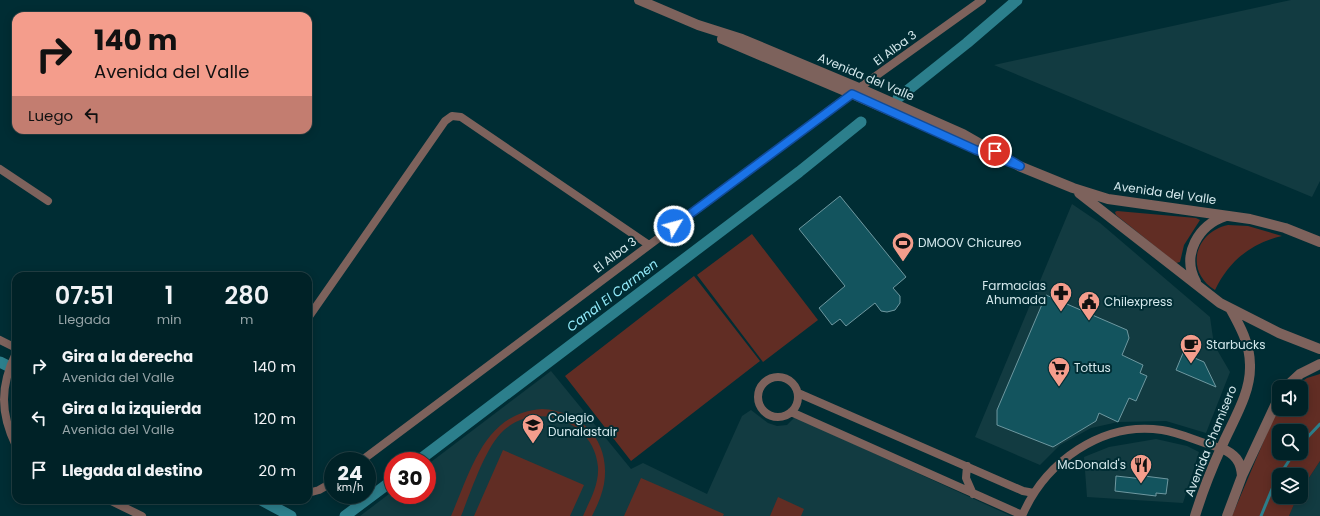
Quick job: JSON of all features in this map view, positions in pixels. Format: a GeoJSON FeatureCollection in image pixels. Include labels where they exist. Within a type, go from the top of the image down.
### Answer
{"type":"FeatureCollection","features":[{"type":"Feature","properties":{"kind":"street","name":"Avenida del Valle"},"geometry":{"type":"LineString","coordinates":[[639,0],[698,25],[711,34],[855,91],[976,150],[1020,166],[1072,188],[1108,199],[1232,215],[1285,228],[1320,242]]}},
{"type":"Feature","properties":{"kind":"street","name":"El Alba 3"},"geometry":{"type":"LineString","coordinates":[[373,452],[855,91],[982,0]]}},
{"type":"Feature","properties":{"kind":"street"},"geometry":{"type":"LineString","coordinates":[[312,312],[445,121],[452,116],[461,117],[649,245]]}},
{"type":"Feature","properties":{"kind":"street"},"geometry":{"type":"LineString","coordinates":[[0,169],[48,201]]}},
{"type":"Feature","properties":{"kind":"street","name":"Avenida del Valle"},"geometry":{"type":"LineString","coordinates":[[1072,188],[1197,285],[1230,308],[1279,333],[1320,349]]}},
{"type":"Feature","properties":{"kind":"street","name":"Avenida del Valle"},"geometry":{"type":"LineString","coordinates":[[1197,285],[1192,274],[1190,263],[1191,252],[1196,240],[1209,224],[1220,218],[1232,215]]}},
{"type":"Feature","properties":{"kind":"street","name":"Avenida Chamisero"},"geometry":{"type":"LineString","coordinates":[[1195,516],[1202,492],[1242,401],[1250,372],[1250,356],[1246,340],[1230,308]]}},
{"type":"Feature","properties":{"kind":"street"},"geometry":{"type":"LineString","coordinates":[[0,340],[12,346]]}},
{"type":"Feature","properties":{"kind":"street"},"geometry":{"type":"LineString","coordinates":[[12,361],[3,382],[0,395],[2,412],[12,438]]}},
{"type":"Feature","properties":{"kind":"street"},"geometry":{"type":"LineString","coordinates":[[1294,380],[1300,374],[1320,364]]}},
{"type":"Feature","properties":{"kind":"street"},"geometry":{"type":"LineString","coordinates":[[780,376],[791,381],[798,393],[798,401],[791,412],[778,417],[765,412],[758,400],[759,389],[764,382],[770,378],[780,376]]}},
{"type":"Feature","properties":{"kind":"street"},"geometry":{"type":"LineString","coordinates":[[798,393],[1023,491],[1034,492]]}},
{"type":"Feature","properties":{"kind":"street"},"geometry":{"type":"LineString","coordinates":[[791,412],[1022,516],[1034,492],[1055,466],[1070,454],[1090,442],[1119,432],[1138,429],[1163,430],[1221,448],[1236,457],[1240,465],[1242,476]]}},
{"type":"Feature","properties":{"kind":"street"},"geometry":{"type":"LineString","coordinates":[[1227,516],[1242,476],[1272,412]]}},
{"type":"Feature","properties":{"kind":"street"},"geometry":{"type":"LineString","coordinates":[[967,466],[966,478],[973,494]]}},
{"type":"Feature","properties":{"kind":"street"},"geometry":{"type":"LineString","coordinates":[[312,492],[324,487]]}},
{"type":"Feature","properties":{"kind":"street"},"geometry":{"type":"LineString","coordinates":[[117,504],[142,516]]}},
{"type":"Feature","properties":{"kind":"shaded area"},"geometry":{"type":"Polygon","coordinates":[[[1291,0],[1320,0],[1320,181],[1312,197],[994,65],[1291,0]]]}},
{"type":"Feature","properties":{"kind":"shaded area"},"geometry":{"type":"Polygon","coordinates":[[[1072,204],[1100,223],[1210,317],[1216,348],[1230,372],[1206,433],[1166,421],[1118,422],[1091,428],[1060,445],[1040,465],[975,437],[1072,204]]]}},
{"type":"Feature","properties":{"kind":"shaded area"},"geometry":{"type":"Polygon","coordinates":[[[1115,212],[1196,218],[1200,220],[1184,245],[1180,262],[1176,263],[1116,215],[1115,212]]]}},
{"type":"Feature","properties":{"kind":"shaded area"},"geometry":{"type":"Polygon","coordinates":[[[1228,225],[1248,226],[1282,236],[1260,243],[1242,255],[1227,270],[1215,290],[1205,282],[1199,273],[1197,263],[1198,253],[1201,244],[1208,235],[1217,229],[1228,225]]]}},
{"type":"Feature","properties":{"kind":"shaded area"},"geometry":{"type":"Polygon","coordinates":[[[752,234],[818,320],[763,362],[697,275],[752,234]]]}},
{"type":"Feature","properties":{"kind":"shaded area"},"geometry":{"type":"Polygon","coordinates":[[[694,276],[760,361],[631,461],[565,376],[694,276]]]}},
{"type":"Feature","properties":{"kind":"shaded area","name":"Colegio Dunalastair"},"geometry":{"type":"Polygon","coordinates":[[[551,371],[631,469],[643,463],[707,494],[742,416],[751,410],[768,423],[777,426],[787,425],[795,417],[1011,516],[360,516],[384,498],[384,504],[436,504],[436,458],[551,371]]]}},
{"type":"Feature","properties":{"kind":"shaded area"},"geometry":{"type":"Polygon","coordinates":[[[1320,374],[1320,461],[1308,479],[1308,468],[1272,468],[1272,504],[1294,504],[1289,516],[1232,516],[1274,416],[1308,416],[1308,380],[1304,380],[1320,374]]]}},
{"type":"Feature","properties":{"kind":"shaded area"},"geometry":{"type":"Polygon","coordinates":[[[542,409],[557,411],[570,416],[591,432],[598,442],[603,455],[605,469],[604,484],[592,516],[583,516],[594,492],[598,467],[594,451],[587,438],[576,428],[563,420],[548,417],[533,417],[518,421],[504,430],[497,438],[485,458],[461,516],[451,516],[473,463],[482,447],[493,433],[506,421],[522,413],[542,409]]]}},
{"type":"Feature","properties":{"kind":"shaded area"},"geometry":{"type":"Polygon","coordinates":[[[1156,439],[1187,446],[1199,452],[1183,503],[1087,497],[1084,457],[1109,447],[1156,439]]]}},
{"type":"Feature","properties":{"kind":"shaded area"},"geometry":{"type":"Polygon","coordinates":[[[503,450],[584,485],[570,516],[474,516],[503,450]]]}},
{"type":"Feature","properties":{"kind":"shaded area"},"geometry":{"type":"Polygon","coordinates":[[[1320,461],[1320,516],[1289,516],[1294,504],[1308,504],[1308,479],[1320,461]]]}},
{"type":"Feature","properties":{"kind":"shaded area"},"geometry":{"type":"Polygon","coordinates":[[[641,478],[724,514],[723,516],[624,516],[641,478]]]}},
{"type":"Feature","properties":{"kind":"shaded area"},"geometry":{"type":"Polygon","coordinates":[[[778,497],[804,509],[801,516],[770,516],[778,497]]]}},
{"type":"Feature","properties":{"kind":"building"},"geometry":{"type":"Polygon","coordinates":[[[840,196],[906,277],[893,288],[900,296],[900,303],[895,310],[887,312],[881,311],[875,303],[846,326],[840,319],[832,325],[819,308],[845,286],[799,229],[840,196]]]}},
{"type":"Feature","properties":{"kind":"building","name":"Tottus"},"geometry":{"type":"Polygon","coordinates":[[[1046,295],[1127,330],[1129,338],[1122,355],[1143,365],[1140,373],[1147,376],[1136,401],[1129,398],[1118,422],[1099,413],[1096,421],[1053,447],[997,425],[997,410],[1046,295]]]}},
{"type":"Feature","properties":{"kind":"building"},"geometry":{"type":"Polygon","coordinates":[[[1183,353],[1204,362],[1216,387],[1176,370],[1183,353]]]}},
{"type":"Feature","properties":{"kind":"building","name":"McDonald's"},"geometry":{"type":"Polygon","coordinates":[[[1116,476],[1143,479],[1144,476],[1168,479],[1166,494],[1156,493],[1156,496],[1115,491],[1116,476]]]}},
{"type":"Feature","properties":{"kind":"waterway","name":"Canal El Carmen"},"geometry":{"type":"LineString","coordinates":[[898,98],[967,43],[1017,0]]}},
{"type":"Feature","properties":{"kind":"waterway","name":"Canal El Carmen"},"geometry":{"type":"LineString","coordinates":[[430,452],[799,172],[861,122]]}},
{"type":"Feature","properties":{"kind":"waterway","name":"Canal El Carmen"},"geometry":{"type":"LineString","coordinates":[[0,362],[12,368]]}},
{"type":"Feature","properties":{"kind":"waterway"},"geometry":{"type":"LineString","coordinates":[[1308,437],[1320,424]]}},
{"type":"Feature","properties":{"kind":"waterway"},"geometry":{"type":"LineString","coordinates":[[1261,516],[1275,482],[1289,460]]}},
{"type":"Feature","properties":{"kind":"waterway","name":"Canal El Carmen"},"geometry":{"type":"LineString","coordinates":[[345,516],[384,487]]}},
{"type":"Feature","properties":{"kind":"waterway","name":"Canal El Carmen"},"geometry":{"type":"LineString","coordinates":[[268,504],[291,516]]}},
{"type":"Feature","properties":{"kind":"place","name":"DMOOV Chicureo"},"geometry":{"type":"Point","coordinates":[903,262]}},
{"type":"Feature","properties":{"kind":"place","name":"Farmacias Ahumada"},"geometry":{"type":"Point","coordinates":[1061,312]}},
{"type":"Feature","properties":{"kind":"place","name":"Chilexpress"},"geometry":{"type":"Point","coordinates":[1089,322]}},
{"type":"Feature","properties":{"kind":"place","name":"Starbucks"},"geometry":{"type":"Point","coordinates":[1191,364]}},
{"type":"Feature","properties":{"kind":"place","name":"Tottus"},"geometry":{"type":"Point","coordinates":[1059,388]}},
{"type":"Feature","properties":{"kind":"place","name":"Colegio Dunalastair"},"geometry":{"type":"Point","coordinates":[533,444]}},
{"type":"Feature","properties":{"kind":"place","name":"McDonald's"},"geometry":{"type":"Point","coordinates":[1141,484]}},
{"type":"Feature","properties":{"kind":"route"},"geometry":{"type":"LineString","coordinates":[[674,226],[852,94],[976,150],[1002,161],[1020,166],[995,151]]}}]}
